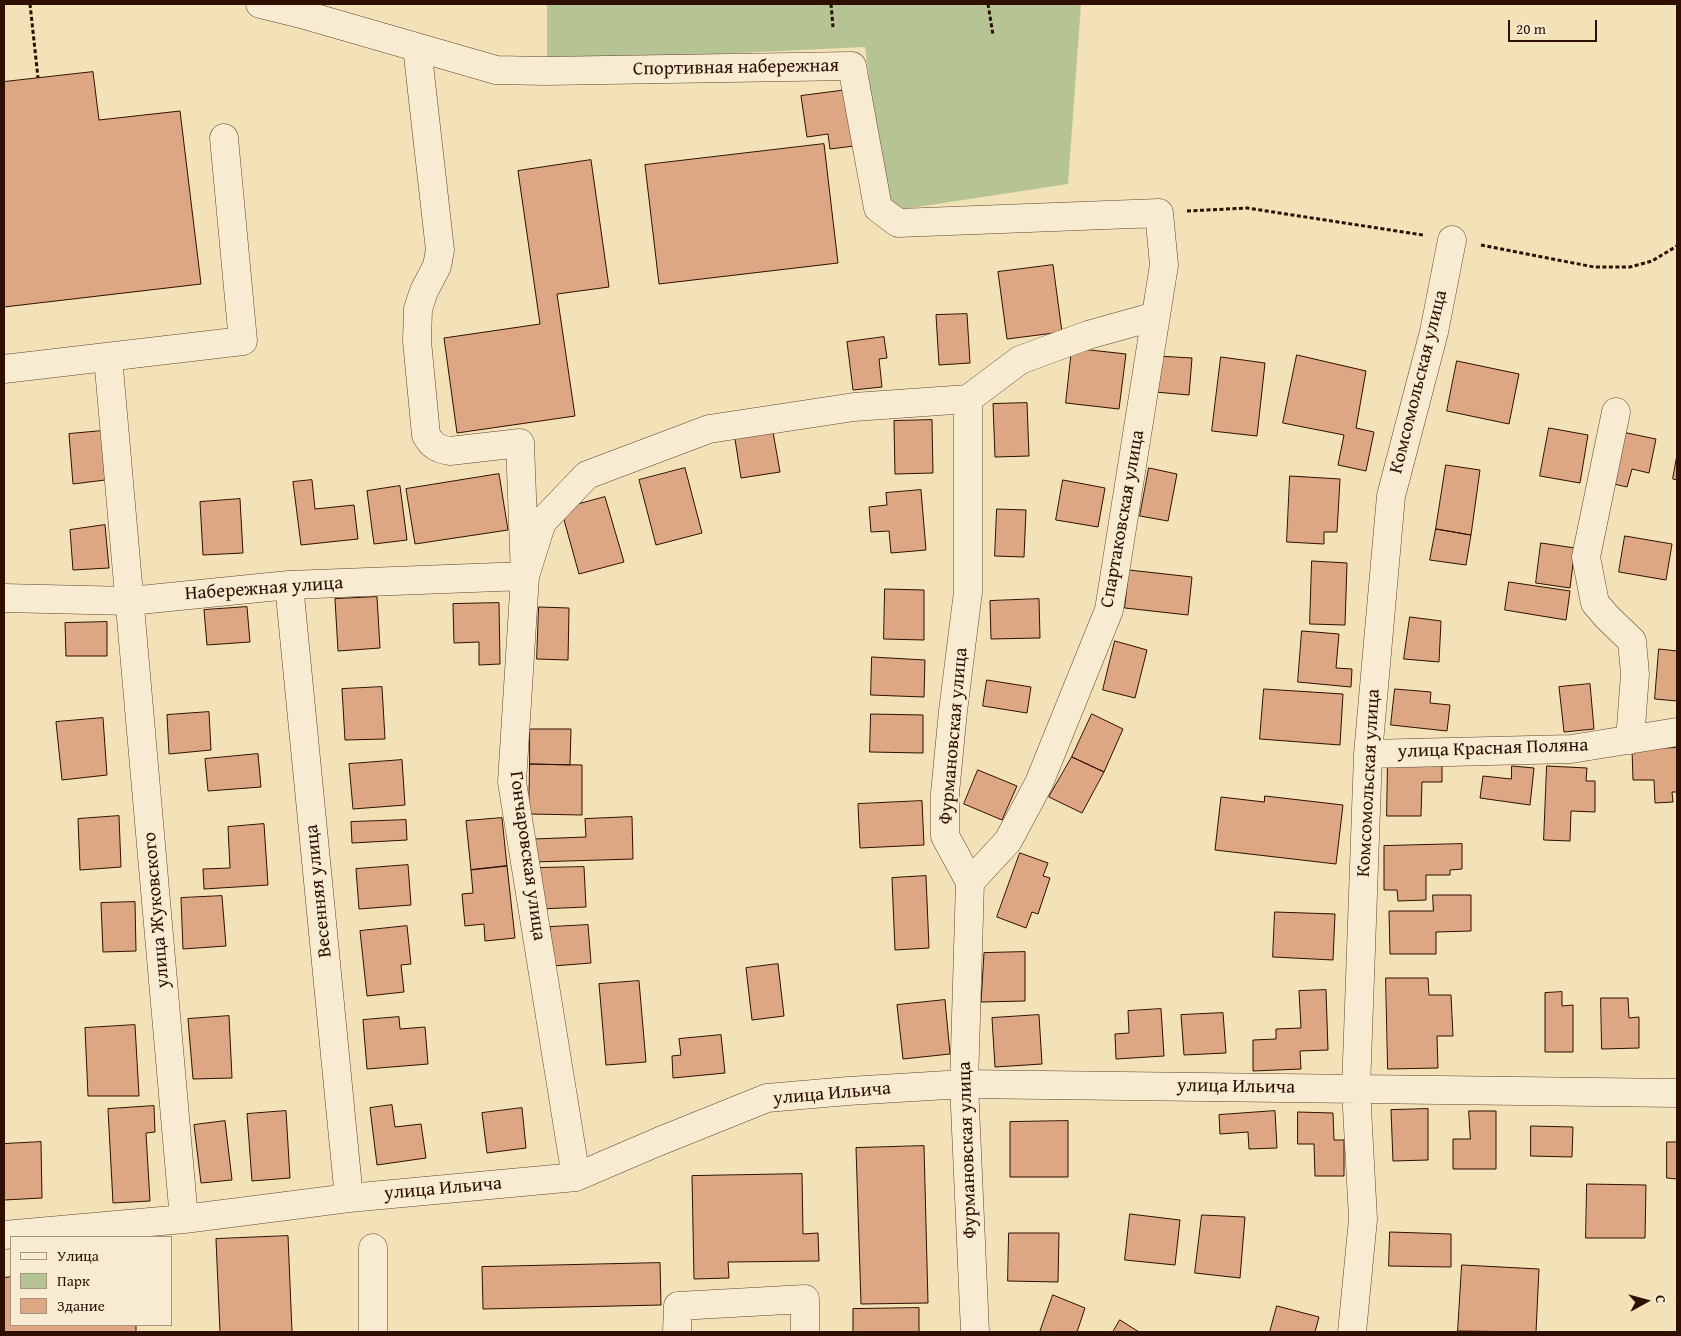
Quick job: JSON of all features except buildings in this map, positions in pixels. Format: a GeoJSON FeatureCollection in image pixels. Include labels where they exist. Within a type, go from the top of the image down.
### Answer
{"type":"FeatureCollection","features":[{"type":"Feature","properties":{"kind":"street","name":"Спортивная набережная"},"geometry":{"type":"LineString","coordinates":[[260,4],[305,15],[496,70],[545,71],[852,66],[878,208],[898,223],[1158,213]]}},
{"type":"Feature","properties":{"kind":"street","name":"Гончаровская улица"},"geometry":{"type":"LineString","coordinates":[[417,47],[440,250],[437,266],[424,291],[418,310],[417,341],[426,435],[430,444],[439,449],[450,450],[520,444],[525,576],[512,782],[576,1177]]}},
{"type":"Feature","properties":{"kind":"street"},"geometry":{"type":"LineString","coordinates":[[4,370],[243,341],[224,138]]}},
{"type":"Feature","properties":{"kind":"street","name":"Спартаковская улица"},"geometry":{"type":"LineString","coordinates":[[970,882],[1008,841],[1039,783],[1109,610],[1164,265],[1158,213]]}},
{"type":"Feature","properties":{"kind":"street","name":"Комсомольская улица"},"geometry":{"type":"LineString","coordinates":[[1352,1332],[1363,1219],[1356,1089],[1368,754],[1391,496],[1434,332],[1452,240]]}},
{"type":"Feature","properties":{"kind":"street"},"geometry":{"type":"LineString","coordinates":[[525,576],[542,522],[588,475],[709,429],[854,407],[968,399],[1020,360],[1088,335],[1156,316]]}},
{"type":"Feature","properties":{"kind":"street","name":"улица Жуковского"},"geometry":{"type":"LineString","coordinates":[[108,357],[184,1219]]}},
{"type":"Feature","properties":{"kind":"street","name":"Фурмановская улица"},"geometry":{"type":"LineString","coordinates":[[968,399],[968,592],[945,793],[945,836],[970,882],[964,1084],[975,1332]]}},
{"type":"Feature","properties":{"kind":"street"},"geometry":{"type":"LineString","coordinates":[[1616,412],[1586,557],[1595,603],[1632,641],[1635,674],[1630,740]]}},
{"type":"Feature","properties":{"kind":"street","name":"Набережная улица"},"geometry":{"type":"LineString","coordinates":[[4,598],[130,601],[289,585],[525,576]]}},
{"type":"Feature","properties":{"kind":"street","name":"Весенняя улица"},"geometry":{"type":"LineString","coordinates":[[289,585],[349,1198]]}},
{"type":"Feature","properties":{"kind":"street","name":"улица Красная Поляна"},"geometry":{"type":"LineString","coordinates":[[1368,754],[1571,749],[1677,732]]}},
{"type":"Feature","properties":{"kind":"street","name":"улица Ильича"},"geometry":{"type":"LineString","coordinates":[[4,1235],[184,1219],[349,1198],[576,1177],[768,1098],[848,1091],[964,1084],[1677,1093]]}},
{"type":"Feature","properties":{"kind":"street"},"geometry":{"type":"LineString","coordinates":[[373,1248],[373,1332]]}},
{"type":"Feature","properties":{"kind":"street"},"geometry":{"type":"LineString","coordinates":[[677,1332],[678,1306],[805,1300],[805,1332]]}},
{"type":"Feature","properties":{"kind":"path"},"geometry":{"type":"LineString","coordinates":[[30,4],[38,78]]}},
{"type":"Feature","properties":{"kind":"path"},"geometry":{"type":"LineString","coordinates":[[831,4],[833,28]]}},
{"type":"Feature","properties":{"kind":"path"},"geometry":{"type":"LineString","coordinates":[[988,4],[993,35]]}},
{"type":"Feature","properties":{"kind":"path"},"geometry":{"type":"LineString","coordinates":[[1158,213],[1247,208],[1395,229],[1594,267],[1630,267],[1652,261],[1677,246]]}},
{"type":"Feature","properties":{"kind":"green space"},"geometry":{"type":"Polygon","coordinates":[[[547,4],[1081,4],[1068,184],[904,209],[884,198],[865,47],[547,62],[547,4]]]}}]}
